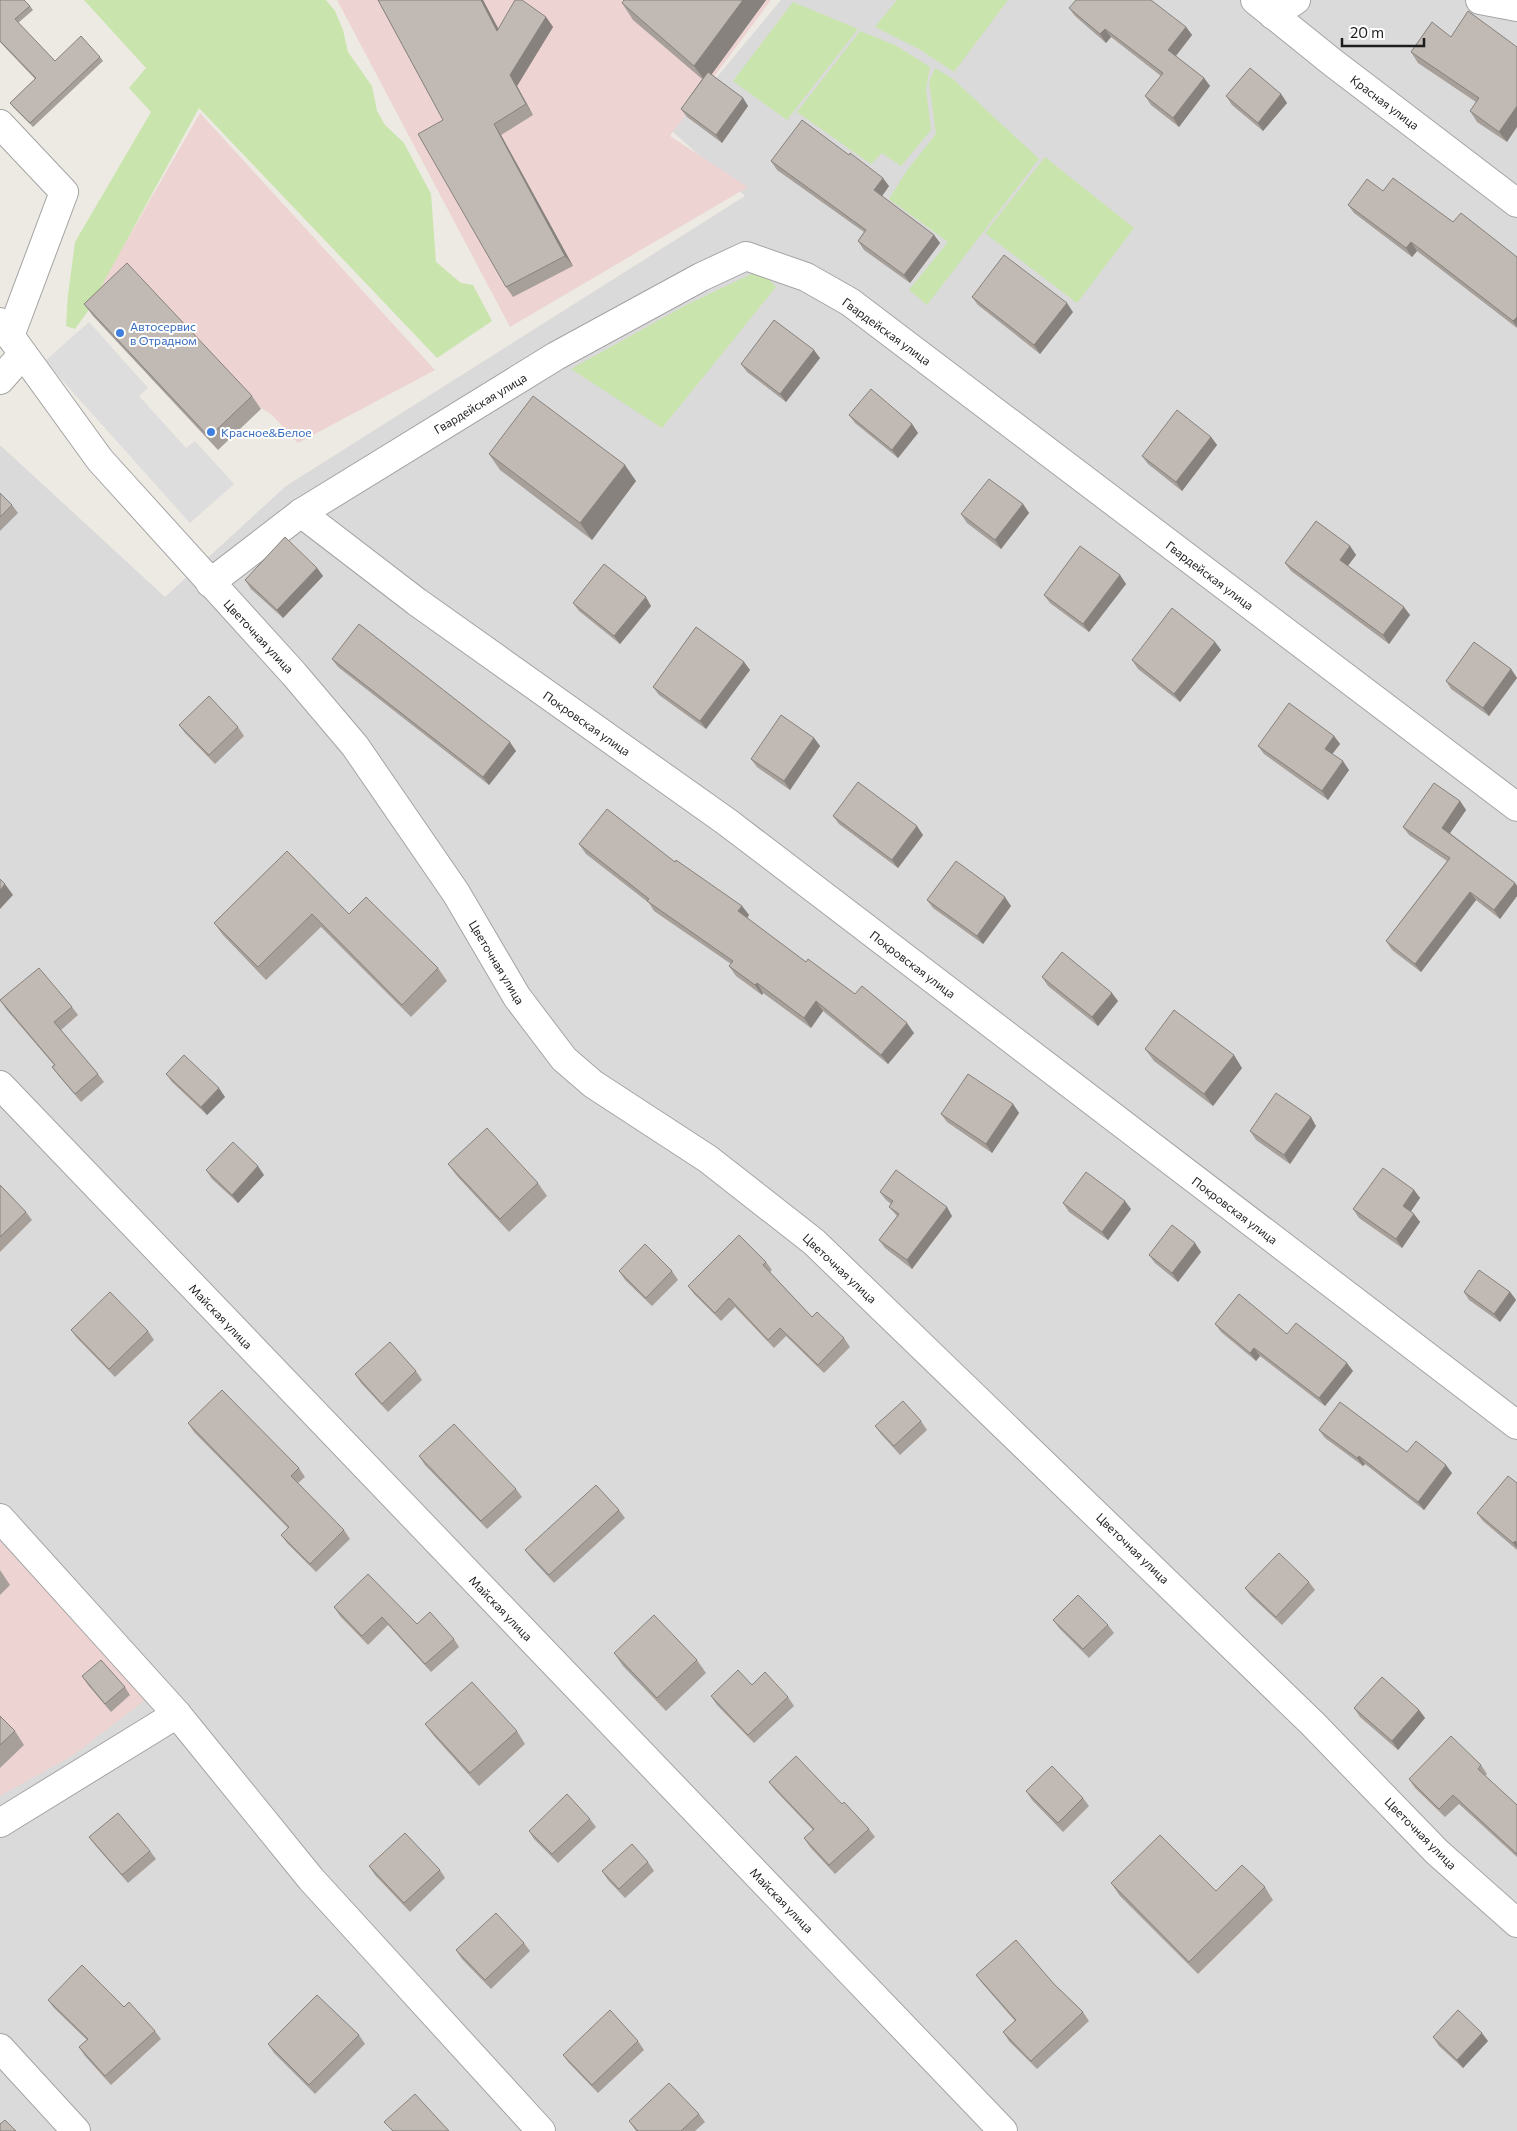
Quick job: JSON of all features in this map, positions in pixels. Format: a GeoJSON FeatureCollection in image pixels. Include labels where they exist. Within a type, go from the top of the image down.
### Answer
{"type":"FeatureCollection","features":[{"type":"Feature","properties":{"kind":"street"},"geometry":{"type":"LineString","coordinates":[[1264,8],[1296,0]]}},
{"type":"Feature","properties":{"kind":"street"},"geometry":{"type":"LineString","coordinates":[[1480,0],[1517,6]]}},
{"type":"Feature","properties":{"kind":"street","name":"Красная улица"},"geometry":{"type":"LineString","coordinates":[[1264,8],[1517,203]]}},
{"type":"Feature","properties":{"kind":"street"},"geometry":{"type":"LineString","coordinates":[[0,124],[64,192],[11,338],[0,380]]}},
{"type":"Feature","properties":{"kind":"street","name":"Гвардейская улица"},"geometry":{"type":"LineString","coordinates":[[210,583],[300,513],[556,356],[700,278],[746,256],[806,277],[850,302],[1517,807]]}},
{"type":"Feature","properties":{"kind":"street","name":"Цветочная улица"},"geometry":{"type":"LineString","coordinates":[[11,338],[100,460],[294,674],[361,754],[456,893],[516,998],[564,1059],[593,1084],[708,1158],[814,1242],[1298,1709],[1438,1852],[1517,1923]]}},
{"type":"Feature","properties":{"kind":"street","name":"Покровская улица"},"geometry":{"type":"LineString","coordinates":[[300,513],[425,608],[727,822],[1517,1425]]}},
{"type":"Feature","properties":{"kind":"street","name":"Майская улица"},"geometry":{"type":"LineString","coordinates":[[0,1085],[1003,2131]]}},
{"type":"Feature","properties":{"kind":"street"},"geometry":{"type":"LineString","coordinates":[[0,1518],[177,1714],[311,1878],[541,2131]]}},
{"type":"Feature","properties":{"kind":"street"},"geometry":{"type":"LineString","coordinates":[[0,1823],[177,1714]]}},
{"type":"Feature","properties":{"kind":"street"},"geometry":{"type":"LineString","coordinates":[[0,2048],[76,2131]]}},
{"type":"Feature","properties":{"kind":"shaded area"},"geometry":{"type":"Polygon","coordinates":[[[337,0],[771,0],[670,136],[748,187],[510,327],[337,0]]]}},
{"type":"Feature","properties":{"kind":"shaded area"},"geometry":{"type":"Polygon","coordinates":[[[781,0],[1517,0],[1517,2131],[0,2131],[0,445],[165,597],[286,486],[745,196],[672,131],[781,0]]]}},
{"type":"Feature","properties":{"kind":"shaded area"},"geometry":{"type":"Polygon","coordinates":[[[200,113],[435,370],[298,443],[272,415],[93,299],[200,113]]]}},
{"type":"Feature","properties":{"kind":"shaded area"},"geometry":{"type":"Polygon","coordinates":[[[89,322],[148,388],[139,396],[186,448],[195,441],[234,484],[190,523],[45,361],[89,322]]]}},
{"type":"Feature","properties":{"kind":"shaded area"},"geometry":{"type":"Polygon","coordinates":[[[0,1541],[148,1698],[72,1756],[0,1796],[0,1541]]]}},
{"type":"Feature","properties":{"kind":"green space"},"geometry":{"type":"Polygon","coordinates":[[[84,0],[326,0],[335,11],[343,30],[348,52],[372,86],[377,111],[385,125],[404,143],[431,194],[436,262],[461,283],[473,285],[492,321],[437,358],[199,108],[88,311],[75,329],[66,326],[75,242],[151,112],[129,88],[146,68],[84,0]]]}},
{"type":"Feature","properties":{"kind":"green space"},"geometry":{"type":"Polygon","coordinates":[[[897,0],[1008,0],[954,72],[919,49],[875,27],[897,0]]]}},
{"type":"Feature","properties":{"kind":"green space"},"geometry":{"type":"Polygon","coordinates":[[[793,2],[858,29],[787,120],[733,81],[793,2]]]}},
{"type":"Feature","properties":{"kind":"green space"},"geometry":{"type":"Polygon","coordinates":[[[860,31],[895,45],[930,67],[926,89],[931,130],[901,166],[882,153],[871,164],[797,112],[860,31]]]}},
{"type":"Feature","properties":{"kind":"green space"},"geometry":{"type":"Polygon","coordinates":[[[935,68],[953,79],[1039,159],[927,305],[909,290],[948,242],[889,199],[908,169],[936,134],[929,82],[935,68]]]}},
{"type":"Feature","properties":{"kind":"green space"},"geometry":{"type":"Polygon","coordinates":[[[1045,157],[1134,228],[1077,303],[985,233],[1045,157]]]}},
{"type":"Feature","properties":{"kind":"green space"},"geometry":{"type":"Polygon","coordinates":[[[760,270],[776,287],[662,428],[571,369],[688,304],[760,270]]]}},
{"type":"Feature","properties":{"kind":"building"},"geometry":{"type":"Polygon","coordinates":[[[0,0],[24,0],[30,6],[15,19],[55,61],[81,36],[100,57],[30,123],[10,103],[36,78],[0,41],[0,0]]]}},
{"type":"Feature","properties":{"kind":"building"},"geometry":{"type":"Polygon","coordinates":[[[378,0],[481,0],[497,31],[515,0],[522,0],[546,17],[510,75],[526,104],[494,124],[565,256],[506,287],[418,134],[443,120],[378,0]]]}},
{"type":"Feature","properties":{"kind":"building"},"geometry":{"type":"Polygon","coordinates":[[[624,0],[743,0],[694,66],[622,3],[624,0]]]}},
{"type":"Feature","properties":{"kind":"building"},"geometry":{"type":"Polygon","coordinates":[[[1076,0],[1151,0],[1186,27],[1168,50],[1204,78],[1173,118],[1145,96],[1163,73],[1105,29],[1100,34],[1069,8],[1076,0]]]}},
{"type":"Feature","properties":{"kind":"building"},"geometry":{"type":"Polygon","coordinates":[[[1468,11],[1517,47],[1517,106],[1499,132],[1470,111],[1479,98],[1411,52],[1432,22],[1451,37],[1468,11]]]}},
{"type":"Feature","properties":{"kind":"building"},"geometry":{"type":"Polygon","coordinates":[[[1250,68],[1281,94],[1258,123],[1226,96],[1250,68]]]}},
{"type":"Feature","properties":{"kind":"building"},"geometry":{"type":"Polygon","coordinates":[[[708,72],[743,98],[716,135],[681,109],[708,72]]]}},
{"type":"Feature","properties":{"kind":"building"},"geometry":{"type":"Polygon","coordinates":[[[802,120],[883,178],[874,190],[934,235],[904,275],[858,241],[866,230],[771,161],[802,120]]]}},
{"type":"Feature","properties":{"kind":"building"},"geometry":{"type":"Polygon","coordinates":[[[1393,178],[1453,222],[1461,213],[1517,257],[1517,317],[1513,321],[1411,242],[1406,248],[1348,205],[1367,179],[1383,191],[1393,178]]]}},
{"type":"Feature","properties":{"kind":"building"},"geometry":{"type":"Polygon","coordinates":[[[1004,255],[1067,303],[1034,345],[972,297],[1004,255]]]}},
{"type":"Feature","properties":{"kind":"building"},"geometry":{"type":"Polygon","coordinates":[[[127,263],[252,396],[209,437],[84,304],[127,263]]]}},
{"type":"Feature","properties":{"kind":"building"},"geometry":{"type":"Polygon","coordinates":[[[774,320],[814,350],[780,394],[741,364],[774,320]]]}},
{"type":"Feature","properties":{"kind":"building"},"geometry":{"type":"Polygon","coordinates":[[[871,389],[912,424],[892,450],[849,415],[871,389]]]}},
{"type":"Feature","properties":{"kind":"building"},"geometry":{"type":"Polygon","coordinates":[[[533,396],[625,465],[580,523],[489,454],[533,396]]]}},
{"type":"Feature","properties":{"kind":"building"},"geometry":{"type":"Polygon","coordinates":[[[1177,410],[1211,437],[1176,482],[1142,456],[1177,410]]]}},
{"type":"Feature","properties":{"kind":"building"},"geometry":{"type":"Polygon","coordinates":[[[989,479],[1023,504],[995,540],[961,514],[989,479]]]}},
{"type":"Feature","properties":{"kind":"building"},"geometry":{"type":"Polygon","coordinates":[[[0,493],[12,505],[0,517],[0,493]]]}},
{"type":"Feature","properties":{"kind":"building"},"geometry":{"type":"Polygon","coordinates":[[[1316,521],[1350,546],[1340,560],[1404,607],[1383,635],[1285,563],[1316,521]]]}},
{"type":"Feature","properties":{"kind":"building"},"geometry":{"type":"Polygon","coordinates":[[[285,537],[317,568],[277,610],[245,580],[285,537]]]}},
{"type":"Feature","properties":{"kind":"building"},"geometry":{"type":"Polygon","coordinates":[[[1080,546],[1120,575],[1083,624],[1044,595],[1080,546]]]}},
{"type":"Feature","properties":{"kind":"building"},"geometry":{"type":"Polygon","coordinates":[[[604,564],[646,597],[614,636],[573,603],[604,564]]]}},
{"type":"Feature","properties":{"kind":"building"},"geometry":{"type":"Polygon","coordinates":[[[1172,608],[1215,642],[1174,694],[1132,660],[1172,608]]]}},
{"type":"Feature","properties":{"kind":"building"},"geometry":{"type":"Polygon","coordinates":[[[359,624],[510,742],[483,777],[332,659],[359,624]]]}},
{"type":"Feature","properties":{"kind":"building"},"geometry":{"type":"Polygon","coordinates":[[[696,627],[744,662],[700,721],[653,687],[696,627]]]}},
{"type":"Feature","properties":{"kind":"building"},"geometry":{"type":"Polygon","coordinates":[[[1474,642],[1511,669],[1483,708],[1446,681],[1474,642]]]}},
{"type":"Feature","properties":{"kind":"building"},"geometry":{"type":"Polygon","coordinates":[[[209,696],[238,727],[209,755],[179,725],[209,696]]]}},
{"type":"Feature","properties":{"kind":"building"},"geometry":{"type":"Polygon","coordinates":[[[1289,703],[1334,736],[1325,749],[1343,761],[1322,791],[1258,746],[1289,703]]]}},
{"type":"Feature","properties":{"kind":"building"},"geometry":{"type":"Polygon","coordinates":[[[781,715],[814,738],[784,781],[751,759],[781,715]]]}},
{"type":"Feature","properties":{"kind":"building"},"geometry":{"type":"Polygon","coordinates":[[[858,782],[917,826],[892,860],[833,816],[858,782]]]}},
{"type":"Feature","properties":{"kind":"building"},"geometry":{"type":"Polygon","coordinates":[[[1434,783],[1460,801],[1442,828],[1515,883],[1494,910],[1470,892],[1415,964],[1386,941],[1450,858],[1403,827],[1434,783]]]}},
{"type":"Feature","properties":{"kind":"building"},"geometry":{"type":"Polygon","coordinates":[[[607,809],[675,862],[676,860],[742,906],[738,911],[806,962],[808,959],[855,994],[862,986],[907,1023],[881,1055],[816,1001],[804,1018],[757,983],[755,985],[729,966],[733,961],[647,901],[649,899],[579,844],[607,809]]]}},
{"type":"Feature","properties":{"kind":"building"},"geometry":{"type":"Polygon","coordinates":[[[287,851],[349,914],[366,897],[438,968],[402,1005],[312,914],[258,967],[214,923],[287,851]]]}},
{"type":"Feature","properties":{"kind":"building"},"geometry":{"type":"Polygon","coordinates":[[[956,861],[1005,897],[977,936],[927,900],[956,861]]]}},
{"type":"Feature","properties":{"kind":"building"},"geometry":{"type":"Polygon","coordinates":[[[0,879],[5,884],[0,890],[0,879]]]}},
{"type":"Feature","properties":{"kind":"building"},"geometry":{"type":"Polygon","coordinates":[[[1062,952],[1112,993],[1092,1017],[1042,977],[1062,952]]]}},
{"type":"Feature","properties":{"kind":"building"},"geometry":{"type":"Polygon","coordinates":[[[39,968],[72,1007],[54,1022],[98,1074],[75,1094],[52,1067],[55,1065],[0,1000],[39,968]]]}},
{"type":"Feature","properties":{"kind":"building"},"geometry":{"type":"Polygon","coordinates":[[[1174,1010],[1234,1055],[1204,1094],[1145,1049],[1174,1010]]]}},
{"type":"Feature","properties":{"kind":"building"},"geometry":{"type":"Polygon","coordinates":[[[184,1055],[219,1088],[201,1107],[166,1074],[184,1055]]]}},
{"type":"Feature","properties":{"kind":"building"},"geometry":{"type":"Polygon","coordinates":[[[968,1074],[1013,1104],[986,1144],[941,1114],[968,1074]]]}},
{"type":"Feature","properties":{"kind":"building"},"geometry":{"type":"Polygon","coordinates":[[[1276,1093],[1311,1117],[1284,1155],[1250,1131],[1276,1093]]]}},
{"type":"Feature","properties":{"kind":"building"},"geometry":{"type":"Polygon","coordinates":[[[487,1128],[538,1183],[500,1219],[448,1164],[487,1128]]]}},
{"type":"Feature","properties":{"kind":"building"},"geometry":{"type":"Polygon","coordinates":[[[233,1142],[258,1166],[232,1195],[206,1170],[233,1142]]]}},
{"type":"Feature","properties":{"kind":"building"},"geometry":{"type":"Polygon","coordinates":[[[1383,1168],[1414,1190],[1403,1206],[1414,1214],[1396,1239],[1353,1209],[1383,1168]]]}},
{"type":"Feature","properties":{"kind":"building"},"geometry":{"type":"Polygon","coordinates":[[[896,1170],[947,1207],[907,1260],[879,1240],[899,1214],[889,1207],[893,1201],[880,1192],[896,1170]]]}},
{"type":"Feature","properties":{"kind":"building"},"geometry":{"type":"Polygon","coordinates":[[[1086,1172],[1125,1201],[1102,1232],[1063,1203],[1086,1172]]]}},
{"type":"Feature","properties":{"kind":"building"},"geometry":{"type":"Polygon","coordinates":[[[0,1185],[26,1212],[0,1237],[0,1185]]]}},
{"type":"Feature","properties":{"kind":"building"},"geometry":{"type":"Polygon","coordinates":[[[1172,1225],[1195,1243],[1172,1273],[1149,1255],[1172,1225]]]}},
{"type":"Feature","properties":{"kind":"building"},"geometry":{"type":"Polygon","coordinates":[[[739,1235],[766,1262],[763,1265],[812,1317],[817,1312],[844,1338],[818,1365],[780,1328],[768,1340],[729,1298],[715,1313],[688,1286],[739,1235]]]}},
{"type":"Feature","properties":{"kind":"building"},"geometry":{"type":"Polygon","coordinates":[[[645,1244],[672,1271],[646,1298],[619,1271],[645,1244]]]}},
{"type":"Feature","properties":{"kind":"building"},"geometry":{"type":"Polygon","coordinates":[[[1479,1270],[1510,1292],[1494,1314],[1464,1292],[1479,1270]]]}},
{"type":"Feature","properties":{"kind":"building"},"geometry":{"type":"Polygon","coordinates":[[[110,1292],[148,1331],[109,1369],[71,1330],[110,1292]]]}},
{"type":"Feature","properties":{"kind":"building"},"geometry":{"type":"Polygon","coordinates":[[[1239,1294],[1287,1334],[1296,1323],[1347,1363],[1319,1398],[1254,1348],[1250,1353],[1215,1324],[1239,1294]]]}},
{"type":"Feature","properties":{"kind":"building"},"geometry":{"type":"Polygon","coordinates":[[[390,1342],[416,1371],[382,1404],[355,1374],[390,1342]]]}},
{"type":"Feature","properties":{"kind":"building"},"geometry":{"type":"Polygon","coordinates":[[[222,1390],[299,1468],[291,1476],[344,1530],[310,1564],[281,1535],[289,1527],[188,1423],[222,1390]]]}},
{"type":"Feature","properties":{"kind":"building"},"geometry":{"type":"Polygon","coordinates":[[[903,1401],[921,1421],[894,1446],[875,1426],[903,1401]]]}},
{"type":"Feature","properties":{"kind":"building"},"geometry":{"type":"Polygon","coordinates":[[[1340,1402],[1407,1452],[1416,1441],[1446,1465],[1418,1502],[1359,1456],[1357,1458],[1319,1430],[1340,1402]]]}},
{"type":"Feature","properties":{"kind":"building"},"geometry":{"type":"Polygon","coordinates":[[[454,1424],[516,1489],[481,1521],[419,1456],[454,1424]]]}},
{"type":"Feature","properties":{"kind":"building"},"geometry":{"type":"Polygon","coordinates":[[[1508,1476],[1517,1483],[1517,1543],[1515,1541],[1513,1543],[1477,1513],[1508,1476]]]}},
{"type":"Feature","properties":{"kind":"building"},"geometry":{"type":"Polygon","coordinates":[[[596,1485],[619,1510],[549,1575],[525,1550],[596,1485]]]}},
{"type":"Feature","properties":{"kind":"building"},"geometry":{"type":"Polygon","coordinates":[[[1279,1553],[1309,1582],[1276,1617],[1245,1588],[1279,1553]]]}},
{"type":"Feature","properties":{"kind":"building"},"geometry":{"type":"Polygon","coordinates":[[[368,1574],[417,1624],[430,1612],[454,1639],[425,1664],[382,1617],[362,1636],[334,1607],[368,1574]]]}},
{"type":"Feature","properties":{"kind":"building"},"geometry":{"type":"Polygon","coordinates":[[[1078,1595],[1108,1625],[1083,1649],[1053,1620],[1078,1595]]]}},
{"type":"Feature","properties":{"kind":"building"},"geometry":{"type":"Polygon","coordinates":[[[654,1615],[697,1660],[657,1698],[614,1653],[654,1615]]]}},
{"type":"Feature","properties":{"kind":"building"},"geometry":{"type":"Polygon","coordinates":[[[101,1660],[125,1687],[105,1704],[82,1676],[101,1660]]]}},
{"type":"Feature","properties":{"kind":"building"},"geometry":{"type":"Polygon","coordinates":[[[738,1670],[752,1685],[765,1672],[788,1697],[748,1735],[711,1696],[738,1670]]]}},
{"type":"Feature","properties":{"kind":"building"},"geometry":{"type":"Polygon","coordinates":[[[1382,1677],[1419,1710],[1392,1741],[1354,1708],[1382,1677]]]}},
{"type":"Feature","properties":{"kind":"building"},"geometry":{"type":"Polygon","coordinates":[[[472,1682],[517,1731],[470,1773],[425,1724],[472,1682]]]}},
{"type":"Feature","properties":{"kind":"building"},"geometry":{"type":"Polygon","coordinates":[[[0,1716],[15,1731],[0,1745],[0,1716]]]}},
{"type":"Feature","properties":{"kind":"building"},"geometry":{"type":"Polygon","coordinates":[[[1451,1736],[1481,1765],[1478,1769],[1517,1805],[1517,1854],[1453,1795],[1439,1809],[1409,1779],[1451,1736]]]}},
{"type":"Feature","properties":{"kind":"building"},"geometry":{"type":"Polygon","coordinates":[[[796,1756],[869,1829],[829,1865],[804,1838],[814,1829],[769,1782],[796,1756]]]}},
{"type":"Feature","properties":{"kind":"building"},"geometry":{"type":"Polygon","coordinates":[[[1052,1766],[1083,1798],[1058,1823],[1026,1791],[1052,1766]]]}},
{"type":"Feature","properties":{"kind":"building"},"geometry":{"type":"Polygon","coordinates":[[[567,1794],[590,1819],[552,1854],[529,1831],[567,1794]]]}},
{"type":"Feature","properties":{"kind":"building"},"geometry":{"type":"Polygon","coordinates":[[[118,1813],[150,1851],[122,1875],[89,1837],[118,1813]]]}},
{"type":"Feature","properties":{"kind":"building"},"geometry":{"type":"Polygon","coordinates":[[[405,1833],[440,1870],[404,1903],[369,1866],[405,1833]]]}},
{"type":"Feature","properties":{"kind":"building"},"geometry":{"type":"Polygon","coordinates":[[[1160,1835],[1216,1891],[1242,1865],[1265,1887],[1189,1962],[1111,1883],[1160,1835]]]}},
{"type":"Feature","properties":{"kind":"building"},"geometry":{"type":"Polygon","coordinates":[[[632,1844],[648,1862],[619,1889],[602,1871],[632,1844]]]}},
{"type":"Feature","properties":{"kind":"building"},"geometry":{"type":"Polygon","coordinates":[[[496,1913],[524,1943],[485,1980],[456,1950],[496,1913]]]}},
{"type":"Feature","properties":{"kind":"building"},"geometry":{"type":"Polygon","coordinates":[[[1016,1940],[1054,1984],[1083,2012],[1031,2061],[1003,2032],[1016,2020],[976,1975],[1016,1940]]]}},
{"type":"Feature","properties":{"kind":"building"},"geometry":{"type":"Polygon","coordinates":[[[82,1965],[124,2007],[129,2002],[155,2031],[105,2076],[79,2047],[88,2039],[48,2000],[82,1965]]]}},
{"type":"Feature","properties":{"kind":"building"},"geometry":{"type":"Polygon","coordinates":[[[317,1995],[359,2035],[309,2085],[268,2044],[317,1995]]]}},
{"type":"Feature","properties":{"kind":"building"},"geometry":{"type":"Polygon","coordinates":[[[610,2010],[638,2041],[592,2085],[563,2055],[610,2010]]]}},
{"type":"Feature","properties":{"kind":"building"},"geometry":{"type":"Polygon","coordinates":[[[1458,2010],[1482,2033],[1457,2060],[1433,2037],[1458,2010]]]}},
{"type":"Feature","properties":{"kind":"building"},"geometry":{"type":"Polygon","coordinates":[[[669,2083],[699,2114],[681,2131],[638,2131],[629,2121],[669,2083]]]}},
{"type":"Feature","properties":{"kind":"building"},"geometry":{"type":"Polygon","coordinates":[[[415,2094],[449,2131],[393,2131],[384,2122],[415,2094]]]}},
{"type":"Feature","properties":{"kind":"building"},"geometry":{"type":"Polygon","coordinates":[[[5,2120],[16,2131],[0,2131],[0,2124],[5,2120]]]}},
{"type":"Feature","properties":{"kind":"place","name":"Автосервис в Отрадном"},"geometry":{"type":"Point","coordinates":[120,333]}},
{"type":"Feature","properties":{"kind":"place","name":"Красное&Белое"},"geometry":{"type":"Point","coordinates":[211,432]}}]}
